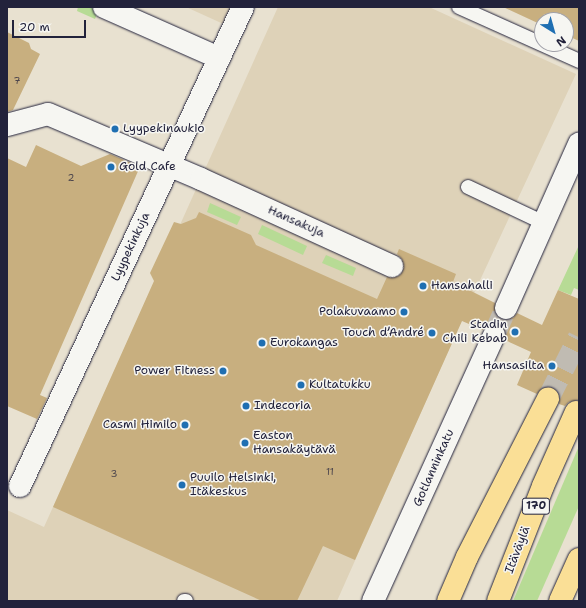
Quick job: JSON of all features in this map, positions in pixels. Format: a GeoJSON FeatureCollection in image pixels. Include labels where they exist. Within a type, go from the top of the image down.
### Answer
{"type":"FeatureCollection","features":[{"type":"Feature","properties":{"kind":"highway"},"geometry":{"type":"LineString","coordinates":[[448,601],[467,557],[548,399]]}},
{"type":"Feature","properties":{"kind":"highway","name":"Itäväylä"},"geometry":{"type":"LineString","coordinates":[[498,601],[544,486],[576,412]]}},
{"type":"Feature","properties":{"kind":"highway"},"geometry":{"type":"LineString","coordinates":[[560,601],[579,559]]}},
{"type":"Feature","properties":{"kind":"highway"},"geometry":{"type":"LineString","coordinates":[[570,601],[579,574]]}},
{"type":"Feature","properties":{"kind":"street"},"geometry":{"type":"LineString","coordinates":[[104,7],[219,58]]}},
{"type":"Feature","properties":{"kind":"street","name":"Lyypekinkuja"},"geometry":{"type":"LineString","coordinates":[[20,486],[243,7]]}},
{"type":"Feature","properties":{"kind":"street","name":"Hansakuja"},"geometry":{"type":"LineString","coordinates":[[7,125],[48,114],[201,179],[392,266]]}},
{"type":"Feature","properties":{"kind":"street"},"geometry":{"type":"LineString","coordinates":[[506,308],[579,144]]}},
{"type":"Feature","properties":{"kind":"street","name":"Gotlanninkatu"},"geometry":{"type":"LineString","coordinates":[[373,601],[494,335]]}},
{"type":"Feature","properties":{"kind":"lane"},"geometry":{"type":"LineString","coordinates":[[458,7],[579,61]]}},
{"type":"Feature","properties":{"kind":"lane"},"geometry":{"type":"LineString","coordinates":[[468,187],[544,223]]}},
{"type":"Feature","properties":{"kind":"shaded area"},"geometry":{"type":"Polygon","coordinates":[[[186,7],[238,7],[230,27],[186,7]]]}},
{"type":"Feature","properties":{"kind":"shaded area"},"geometry":{"type":"Polygon","coordinates":[[[278,7],[429,7],[576,74],[475,291],[337,601],[7,601],[7,510],[44,527],[278,7]]]}},
{"type":"Feature","properties":{"kind":"green space"},"geometry":{"type":"Polygon","coordinates":[[[78,7],[100,7],[95,19],[77,11],[78,7]]]}},
{"type":"Feature","properties":{"kind":"green space"},"geometry":{"type":"Polygon","coordinates":[[[210,203],[241,217],[237,225],[207,212],[210,203]]]}},
{"type":"Feature","properties":{"kind":"green space"},"geometry":{"type":"Polygon","coordinates":[[[262,225],[307,246],[303,255],[258,234],[262,225]]]}},
{"type":"Feature","properties":{"kind":"green space"},"geometry":{"type":"Polygon","coordinates":[[[579,245],[579,290],[574,288],[571,295],[558,290],[579,245]]]}},
{"type":"Feature","properties":{"kind":"green space"},"geometry":{"type":"Polygon","coordinates":[[[326,255],[356,268],[353,276],[322,263],[326,255]]]}},
{"type":"Feature","properties":{"kind":"green space"},"geometry":{"type":"Polygon","coordinates":[[[579,446],[579,506],[537,601],[513,601],[579,446]]]}},
{"type":"Feature","properties":{"kind":"building"},"geometry":{"type":"Polygon","coordinates":[[[503,7],[579,7],[579,41],[574,39],[574,12],[534,12],[534,21],[503,7]]]}},
{"type":"Feature","properties":{"kind":"building"},"geometry":{"type":"Polygon","coordinates":[[[7,32],[29,43],[31,49],[40,54],[13,110],[7,112],[7,32]]]}},
{"type":"Feature","properties":{"kind":"building"},"geometry":{"type":"Polygon","coordinates":[[[36,145],[81,166],[110,154],[138,166],[139,169],[40,395],[47,398],[37,419],[7,406],[7,158],[26,167],[36,145]]]}},
{"type":"Feature","properties":{"kind":"building","name":"Easton Hansakäytävä"},"geometry":{"type":"Polygon","coordinates":[[[199,212],[251,235],[256,245],[377,299],[387,277],[399,276],[403,271],[402,259],[397,254],[399,249],[456,274],[453,282],[495,303],[496,315],[501,320],[513,318],[517,313],[542,325],[558,290],[579,299],[579,400],[569,402],[565,406],[559,404],[559,393],[553,388],[542,388],[537,394],[517,385],[531,352],[505,340],[506,333],[500,324],[492,323],[483,330],[462,321],[355,560],[323,546],[297,601],[262,601],[53,507],[154,281],[150,273],[174,222],[181,224],[196,218],[199,212]]]}},
{"type":"Feature","properties":{"kind":"tunnel"},"geometry":{"type":"LineString","coordinates":[[494,335],[506,308]]}},
{"type":"Feature","properties":{"kind":"tunnel"},"geometry":{"type":"LineString","coordinates":[[548,399],[579,337]]}},
{"type":"Feature","properties":{"kind":"place","name":"Lyypekinaukio"},"geometry":{"type":"Point","coordinates":[115,129]}},
{"type":"Feature","properties":{"kind":"place","name":"Gold Cafe"},"geometry":{"type":"Point","coordinates":[111,167]}},
{"type":"Feature","properties":{"kind":"place","name":"Hansahalli"},"geometry":{"type":"Point","coordinates":[423,286]}},
{"type":"Feature","properties":{"kind":"place","name":"Polakuvaamo"},"geometry":{"type":"Point","coordinates":[404,312]}},
{"type":"Feature","properties":{"kind":"place","name":"Stadin Chili Kebab"},"geometry":{"type":"Point","coordinates":[515,332]}},
{"type":"Feature","properties":{"kind":"place","name":"Touch d’André"},"geometry":{"type":"Point","coordinates":[432,333]}},
{"type":"Feature","properties":{"kind":"place","name":"Eurokangas"},"geometry":{"type":"Point","coordinates":[262,343]}},
{"type":"Feature","properties":{"kind":"place","name":"Hansasilta"},"geometry":{"type":"Point","coordinates":[552,366]}},
{"type":"Feature","properties":{"kind":"place","name":"Power Fitness"},"geometry":{"type":"Point","coordinates":[223,371]}},
{"type":"Feature","properties":{"kind":"place","name":"Kultatukku"},"geometry":{"type":"Point","coordinates":[301,385]}},
{"type":"Feature","properties":{"kind":"place","name":"Indecoria"},"geometry":{"type":"Point","coordinates":[246,406]}},
{"type":"Feature","properties":{"kind":"place","name":"Casmi Himilo"},"geometry":{"type":"Point","coordinates":[185,425]}},
{"type":"Feature","properties":{"kind":"place","name":"Easton Hansakäytävä"},"geometry":{"type":"Point","coordinates":[245,443]}},
{"type":"Feature","properties":{"kind":"place","name":"Puuilo Helsinki, Itäkeskus"},"geometry":{"type":"Point","coordinates":[182,485]}}]}
